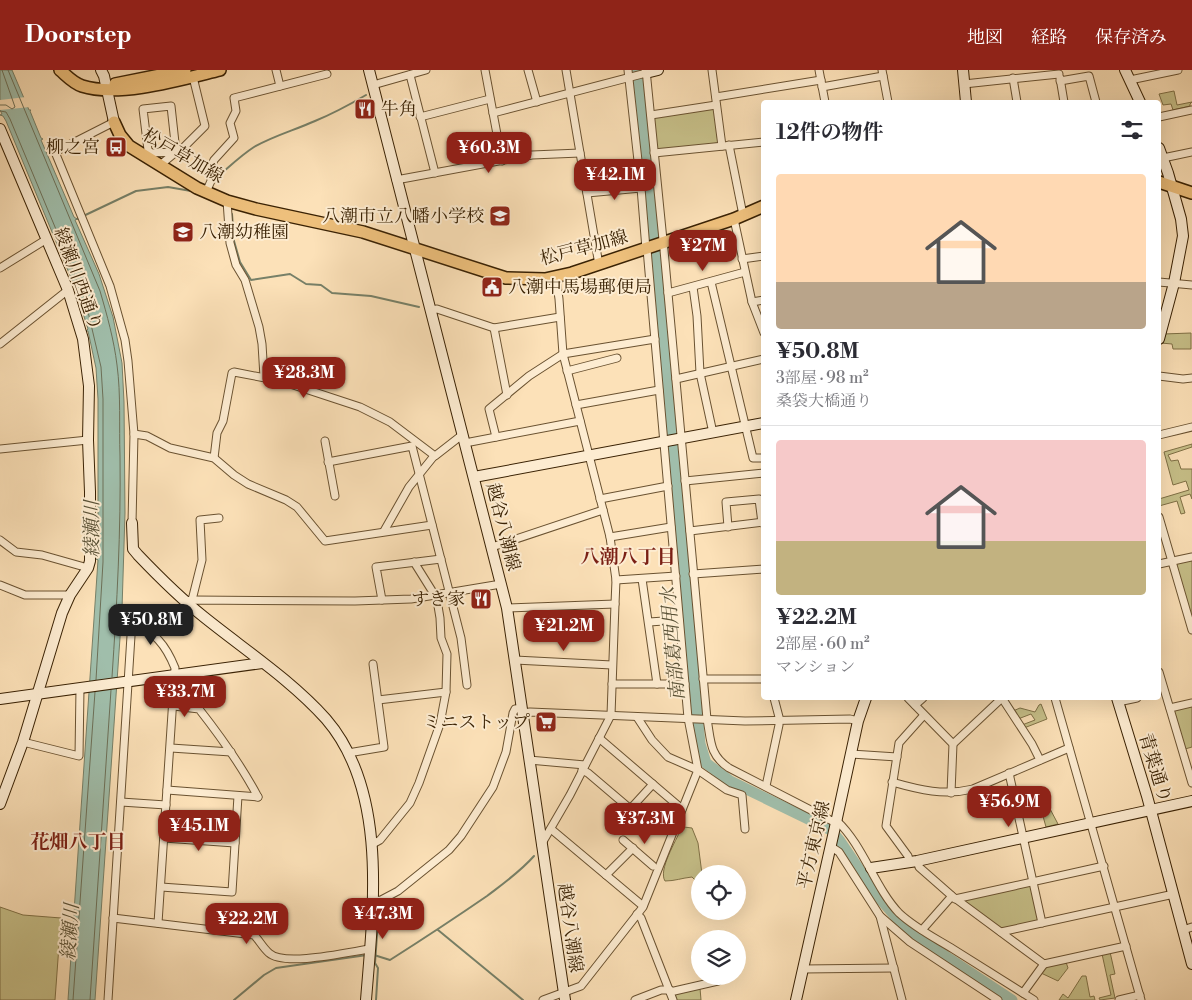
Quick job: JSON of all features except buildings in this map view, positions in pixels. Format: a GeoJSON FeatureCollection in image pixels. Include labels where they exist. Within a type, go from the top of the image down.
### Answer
{"type":"FeatureCollection","features":[{"type":"Feature","properties":{"kind":"main road"},"geometry":{"type":"LineString","coordinates":[[60,70],[80,85],[99,89],[118,83],[220,70]]}},
{"type":"Feature","properties":{"kind":"main road","name":"松戸草加線"},"geometry":{"type":"LineString","coordinates":[[114,122],[120,135],[129,146],[159,166],[206,192],[227,201],[363,232],[506,278],[528,280],[556,278],[662,244],[761,207]]}},
{"type":"Feature","properties":{"kind":"main road"},"geometry":{"type":"LineString","coordinates":[[1161,183],[1192,193]]}},
{"type":"Feature","properties":{"kind":"street"},"geometry":{"type":"LineString","coordinates":[[101,70],[114,122],[55,152],[83,224],[103,267],[117,306],[128,361],[134,434],[133,549],[188,600],[288,684],[326,719],[348,753],[363,795],[371,846],[372,901],[366,1000]]}},
{"type":"Feature","properties":{"kind":"street"},"geometry":{"type":"LineString","coordinates":[[276,70],[280,86]]}},
{"type":"Feature","properties":{"kind":"street","name":"越谷八潮線"},"geometry":{"type":"LineString","coordinates":[[369,70],[507,608],[564,996]]}},
{"type":"Feature","properties":{"kind":"street"},"geometry":{"type":"LineString","coordinates":[[372,85],[426,70]]}},
{"type":"Feature","properties":{"kind":"street"},"geometry":{"type":"LineString","coordinates":[[485,70],[502,161]]}},
{"type":"Feature","properties":{"kind":"street"},"geometry":{"type":"LineString","coordinates":[[528,70],[537,102]]}},
{"type":"Feature","properties":{"kind":"street"},"geometry":{"type":"LineString","coordinates":[[566,70],[599,265]]}},
{"type":"Feature","properties":{"kind":"street"},"geometry":{"type":"LineString","coordinates":[[542,1000],[564,996],[581,986],[643,906],[698,770],[689,718],[679,620],[647,249],[628,70]]}},
{"type":"Feature","properties":{"kind":"street"},"geometry":{"type":"LineString","coordinates":[[493,113],[658,70]]}},
{"type":"Feature","properties":{"kind":"street"},"geometry":{"type":"LineString","coordinates":[[712,70],[716,106],[738,217],[744,272],[752,302],[761,325]]}},
{"type":"Feature","properties":{"kind":"street"},"geometry":{"type":"LineString","coordinates":[[819,70],[825,100]]}},
{"type":"Feature","properties":{"kind":"street"},"geometry":{"type":"LineString","coordinates":[[963,70],[966,100]]}},
{"type":"Feature","properties":{"kind":"street"},"geometry":{"type":"LineString","coordinates":[[1125,70],[1139,100]]}},
{"type":"Feature","properties":{"kind":"street"},"geometry":{"type":"LineString","coordinates":[[1130,80],[1178,70]]}},
{"type":"Feature","properties":{"kind":"street"},"geometry":{"type":"LineString","coordinates":[[646,72],[694,574],[705,719],[714,752],[717,758],[729,768],[836,823],[845,830],[898,912],[922,930],[1034,1000]]}},
{"type":"Feature","properties":{"kind":"street"},"geometry":{"type":"LineString","coordinates":[[159,166],[184,147],[206,126],[189,73]]}},
{"type":"Feature","properties":{"kind":"street"},"geometry":{"type":"LineString","coordinates":[[716,97],[883,73],[888,100]]}},
{"type":"Feature","properties":{"kind":"street"},"geometry":{"type":"LineString","coordinates":[[206,192],[211,181],[214,160],[234,138],[230,123],[236,111],[234,98],[327,74]]}},
{"type":"Feature","properties":{"kind":"street"},"geometry":{"type":"LineString","coordinates":[[410,75],[435,173]]}},
{"type":"Feature","properties":{"kind":"street"},"geometry":{"type":"LineString","coordinates":[[964,84],[1059,75],[1089,76],[1095,100]]}},
{"type":"Feature","properties":{"kind":"street"},"geometry":{"type":"LineString","coordinates":[[1059,75],[1064,100]]}},
{"type":"Feature","properties":{"kind":"street"},"geometry":{"type":"LineString","coordinates":[[1013,78],[1017,100]]}},
{"type":"Feature","properties":{"kind":"street"},"geometry":{"type":"LineString","coordinates":[[420,117],[490,99]]}},
{"type":"Feature","properties":{"kind":"street"},"geometry":{"type":"LineString","coordinates":[[171,106],[176,152],[151,153],[148,150],[143,109],[171,106]]}},
{"type":"Feature","properties":{"kind":"street"},"geometry":{"type":"LineString","coordinates":[[651,115],[716,106]]}},
{"type":"Feature","properties":{"kind":"street"},"geometry":{"type":"LineString","coordinates":[[1161,117],[1192,110]]}},
{"type":"Feature","properties":{"kind":"street","name":"綾瀬川西通り"},"geometry":{"type":"LineString","coordinates":[[0,129],[68,290],[81,332],[90,386],[88,440],[90,562],[88,568]]}},
{"type":"Feature","properties":{"kind":"street"},"geometry":{"type":"LineString","coordinates":[[654,153],[761,142]]}},
{"type":"Feature","properties":{"kind":"street"},"geometry":{"type":"LineString","coordinates":[[1161,332],[1174,283],[1183,236],[1181,219],[1161,153],[1192,152]]}},
{"type":"Feature","properties":{"kind":"street"},"geometry":{"type":"LineString","coordinates":[[396,180],[532,155],[580,153]]}},
{"type":"Feature","properties":{"kind":"street"},"geometry":{"type":"LineString","coordinates":[[587,193],[641,188]]}},
{"type":"Feature","properties":{"kind":"street"},"geometry":{"type":"LineString","coordinates":[[227,201],[230,243],[236,265],[245,280],[259,327],[264,377]]}},
{"type":"Feature","properties":{"kind":"street"},"geometry":{"type":"LineString","coordinates":[[0,268],[46,239]]}},
{"type":"Feature","properties":{"kind":"street"},"geometry":{"type":"LineString","coordinates":[[742,259],[761,256]]}},
{"type":"Feature","properties":{"kind":"street"},"geometry":{"type":"LineString","coordinates":[[668,293],[744,272]]}},
{"type":"Feature","properties":{"kind":"street"},"geometry":{"type":"LineString","coordinates":[[541,845],[611,715],[616,580],[610,537],[563,354],[556,278]]}},
{"type":"Feature","properties":{"kind":"street"},"geometry":{"type":"LineString","coordinates":[[711,282],[753,458],[761,458]]}},
{"type":"Feature","properties":{"kind":"street"},"geometry":{"type":"LineString","coordinates":[[1161,282],[1192,285]]}},
{"type":"Feature","properties":{"kind":"street"},"geometry":{"type":"LineString","coordinates":[[693,287],[697,316],[700,374],[713,433]]}},
{"type":"Feature","properties":{"kind":"street"},"geometry":{"type":"LineString","coordinates":[[0,344],[68,290]]}},
{"type":"Feature","properties":{"kind":"street"},"geometry":{"type":"LineString","coordinates":[[752,302],[761,300]]}},
{"type":"Feature","properties":{"kind":"street"},"geometry":{"type":"LineString","coordinates":[[430,310],[437,309],[494,328],[560,317]]}},
{"type":"Feature","properties":{"kind":"street"},"geometry":{"type":"LineString","coordinates":[[494,328],[507,395]]}},
{"type":"Feature","properties":{"kind":"street"},"geometry":{"type":"LineString","coordinates":[[496,437],[489,409],[530,376],[563,354],[655,339]]}},
{"type":"Feature","properties":{"kind":"street"},"geometry":{"type":"LineString","coordinates":[[567,370],[617,358]]}},
{"type":"Feature","properties":{"kind":"street"},"geometry":{"type":"LineString","coordinates":[[676,379],[761,360]]}},
{"type":"Feature","properties":{"kind":"street"},"geometry":{"type":"LineString","coordinates":[[214,458],[217,432],[223,421],[232,373],[238,372],[297,386],[378,415],[413,438],[434,456]]}},
{"type":"Feature","properties":{"kind":"street"},"geometry":{"type":"LineString","coordinates":[[1161,376],[1182,379],[1192,378]]}},
{"type":"Feature","properties":{"kind":"street"},"geometry":{"type":"LineString","coordinates":[[576,405],[659,390]]}},
{"type":"Feature","properties":{"kind":"street"},"geometry":{"type":"LineString","coordinates":[[384,531],[418,474],[434,456],[463,439],[496,437],[580,421]]}},
{"type":"Feature","properties":{"kind":"street"},"geometry":{"type":"LineString","coordinates":[[474,478],[761,424]]}},
{"type":"Feature","properties":{"kind":"street"},"geometry":{"type":"LineString","coordinates":[[1161,436],[1192,428]]}},
{"type":"Feature","properties":{"kind":"street"},"geometry":{"type":"LineString","coordinates":[[134,434],[147,436],[170,448],[214,458],[248,484],[286,500],[297,507],[324,541],[432,525]]}},
{"type":"Feature","properties":{"kind":"street"},"geometry":{"type":"LineString","coordinates":[[0,449],[88,440]]}},
{"type":"Feature","properties":{"kind":"street"},"geometry":{"type":"LineString","coordinates":[[324,441],[335,496]]}},
{"type":"Feature","properties":{"kind":"street"},"geometry":{"type":"LineString","coordinates":[[328,462],[412,446],[461,638],[467,685]]}},
{"type":"Feature","properties":{"kind":"street"},"geometry":{"type":"LineString","coordinates":[[685,481],[761,473]]}},
{"type":"Feature","properties":{"kind":"street"},"geometry":{"type":"LineString","coordinates":[[600,499],[668,486]]}},
{"type":"Feature","properties":{"kind":"street"},"geometry":{"type":"LineString","coordinates":[[728,526],[726,502],[759,499],[761,510]]}},
{"type":"Feature","properties":{"kind":"street"},"geometry":{"type":"LineString","coordinates":[[492,547],[603,510]]}},
{"type":"Feature","properties":{"kind":"street"},"geometry":{"type":"LineString","coordinates":[[188,600],[202,560],[200,520],[219,518]]}},
{"type":"Feature","properties":{"kind":"street"},"geometry":{"type":"LineString","coordinates":[[690,531],[761,522]]}},
{"type":"Feature","properties":{"kind":"street"},"geometry":{"type":"LineString","coordinates":[[1161,524],[1192,630]]}},
{"type":"Feature","properties":{"kind":"street"},"geometry":{"type":"LineString","coordinates":[[610,537],[671,527]]}},
{"type":"Feature","properties":{"kind":"street"},"geometry":{"type":"LineString","coordinates":[[0,540],[16,552],[42,554],[88,568],[70,595],[62,613],[23,742],[0,804]]}},
{"type":"Feature","properties":{"kind":"street"},"geometry":{"type":"LineString","coordinates":[[1161,564],[1192,557]]}},
{"type":"Feature","properties":{"kind":"street"},"geometry":{"type":"LineString","coordinates":[[382,600],[376,567],[440,558]]}},
{"type":"Feature","properties":{"kind":"street"},"geometry":{"type":"LineString","coordinates":[[371,846],[380,840],[410,803],[440,724],[446,692],[447,654],[441,638],[440,618],[435,594],[414,562]]}},
{"type":"Feature","properties":{"kind":"street"},"geometry":{"type":"LineString","coordinates":[[694,574],[761,569]]}},
{"type":"Feature","properties":{"kind":"street"},"geometry":{"type":"LineString","coordinates":[[616,580],[676,576]]}},
{"type":"Feature","properties":{"kind":"street"},"geometry":{"type":"LineString","coordinates":[[642,578],[657,684]]}},
{"type":"Feature","properties":{"kind":"street"},"geometry":{"type":"LineString","coordinates":[[188,600],[411,599],[501,584]]}},
{"type":"Feature","properties":{"kind":"street"},"geometry":{"type":"LineString","coordinates":[[0,585],[25,595],[70,595]]}},
{"type":"Feature","properties":{"kind":"street"},"geometry":{"type":"LineString","coordinates":[[507,608],[615,604]]}},
{"type":"Feature","properties":{"kind":"street"},"geometry":{"type":"LineString","coordinates":[[108,1000],[121,802],[126,682],[132,620],[160,640],[170,654],[176,668],[158,923]]}},
{"type":"Feature","properties":{"kind":"street"},"geometry":{"type":"LineString","coordinates":[[649,622],[679,620]]}},
{"type":"Feature","properties":{"kind":"street"},"geometry":{"type":"LineString","coordinates":[[515,660],[612,665]]}},
{"type":"Feature","properties":{"kind":"street"},"geometry":{"type":"LineString","coordinates":[[0,699],[262,663]]}},
{"type":"Feature","properties":{"kind":"street"},"geometry":{"type":"LineString","coordinates":[[348,753],[384,747],[373,664]]}},
{"type":"Feature","properties":{"kind":"street"},"geometry":{"type":"LineString","coordinates":[[703,679],[761,680]]}},
{"type":"Feature","properties":{"kind":"street"},"geometry":{"type":"LineString","coordinates":[[612,684],[686,684]]}},
{"type":"Feature","properties":{"kind":"street"},"geometry":{"type":"LineString","coordinates":[[23,742],[78,756],[82,688]]}},
{"type":"Feature","properties":{"kind":"street"},"geometry":{"type":"LineString","coordinates":[[378,700],[446,692]]}},
{"type":"Feature","properties":{"kind":"street"},"geometry":{"type":"LineString","coordinates":[[1162,692],[1170,708],[1192,783]]}},
{"type":"Feature","properties":{"kind":"street"},"geometry":{"type":"LineString","coordinates":[[766,786],[780,721],[775,700]]}},
{"type":"Feature","properties":{"kind":"street","name":"平方東京線"},"geometry":{"type":"LineString","coordinates":[[796,1000],[860,710],[865,700]]}},
{"type":"Feature","properties":{"kind":"street"},"geometry":{"type":"LineString","coordinates":[[910,700],[954,744]]}},
{"type":"Feature","properties":{"kind":"street"},"geometry":{"type":"LineString","coordinates":[[915,704],[920,700]]}},
{"type":"Feature","properties":{"kind":"street"},"geometry":{"type":"LineString","coordinates":[[952,793],[954,744],[1000,700]]}},
{"type":"Feature","properties":{"kind":"street"},"geometry":{"type":"LineString","coordinates":[[1003,700],[1032,744],[1040,760]]}},
{"type":"Feature","properties":{"kind":"street"},"geometry":{"type":"LineString","coordinates":[[1056,700],[1141,998],[1119,1000]]}},
{"type":"Feature","properties":{"kind":"street","name":"青葉通り"},"geometry":{"type":"LineString","coordinates":[[1117,700],[1151,810],[1174,894],[1187,928],[1192,964]]}},
{"type":"Feature","properties":{"kind":"street"},"geometry":{"type":"LineString","coordinates":[[1170,708],[1192,703]]}},
{"type":"Feature","properties":{"kind":"street"},"geometry":{"type":"LineString","coordinates":[[168,790],[258,797],[246,774],[199,709],[174,706]]}},
{"type":"Feature","properties":{"kind":"street"},"geometry":{"type":"LineString","coordinates":[[372,901],[390,897],[449,850],[462,836],[493,787],[506,752],[515,709],[530,712],[705,719],[780,721],[841,719],[858,721]]}},
{"type":"Feature","properties":{"kind":"street"},"geometry":{"type":"LineString","coordinates":[[924,714],[899,743],[886,826],[908,856],[953,898],[1044,964]]}},
{"type":"Feature","properties":{"kind":"street"},"geometry":{"type":"LineString","coordinates":[[637,716],[652,740],[668,757],[698,770],[727,790],[742,795],[745,829]]}},
{"type":"Feature","properties":{"kind":"street"},"geometry":{"type":"LineString","coordinates":[[599,738],[682,809]]}},
{"type":"Feature","properties":{"kind":"street"},"geometry":{"type":"LineString","coordinates":[[170,748],[230,752]]}},
{"type":"Feature","properties":{"kind":"street"},"geometry":{"type":"LineString","coordinates":[[892,782],[936,793],[952,793],[972,789],[1069,748]]}},
{"type":"Feature","properties":{"kind":"street"},"geometry":{"type":"LineString","coordinates":[[1183,752],[1192,750]]}},
{"type":"Feature","properties":{"kind":"street"},"geometry":{"type":"LineString","coordinates":[[850,754],[897,757]]}},
{"type":"Feature","properties":{"kind":"street"},"geometry":{"type":"LineString","coordinates":[[529,760],[583,768],[628,807],[632,807],[653,784]]}},
{"type":"Feature","properties":{"kind":"street"},"geometry":{"type":"LineString","coordinates":[[1009,773],[1042,924]]}},
{"type":"Feature","properties":{"kind":"street"},"geometry":{"type":"LineString","coordinates":[[161,887],[232,892],[238,796]]}},
{"type":"Feature","properties":{"kind":"street"},"geometry":{"type":"LineString","coordinates":[[871,868],[914,862],[1192,801]]}},
{"type":"Feature","properties":{"kind":"street"},"geometry":{"type":"LineString","coordinates":[[121,802],[166,805]]}},
{"type":"Feature","properties":{"kind":"street"},"geometry":{"type":"LineString","coordinates":[[551,829],[643,906]]}},
{"type":"Feature","properties":{"kind":"street"},"geometry":{"type":"LineString","coordinates":[[164,838],[235,843]]}},
{"type":"Feature","properties":{"kind":"street"},"geometry":{"type":"LineString","coordinates":[[623,840],[653,866]]}},
{"type":"Feature","properties":{"kind":"street"},"geometry":{"type":"LineString","coordinates":[[831,843],[839,852],[880,916],[910,942],[995,999]]}},
{"type":"Feature","properties":{"kind":"street"},"geometry":{"type":"LineString","coordinates":[[606,875],[632,848]]}},
{"type":"Feature","properties":{"kind":"street"},"geometry":{"type":"LineString","coordinates":[[922,930],[953,898],[1104,866]]}},
{"type":"Feature","properties":{"kind":"street"},"geometry":{"type":"LineString","coordinates":[[1002,932],[1174,894]]}},
{"type":"Feature","properties":{"kind":"street"},"geometry":{"type":"LineString","coordinates":[[637,914],[641,918],[671,994]]}},
{"type":"Feature","properties":{"kind":"street"},"geometry":{"type":"LineString","coordinates":[[880,916],[902,1000]]}},
{"type":"Feature","properties":{"kind":"street"},"geometry":{"type":"LineString","coordinates":[[114,918],[254,935],[268,953],[283,959],[370,949]]}},
{"type":"Feature","properties":{"kind":"street"},"geometry":{"type":"LineString","coordinates":[[1023,993],[1044,964],[1126,946]]}},
{"type":"Feature","properties":{"kind":"street"},"geometry":{"type":"LineString","coordinates":[[802,969],[894,968]]}},
{"type":"Feature","properties":{"kind":"street"},"geometry":{"type":"LineString","coordinates":[[635,1000],[661,990],[671,994],[701,985]]}},
{"type":"Feature","properties":{"kind":"shaded area"},"geometry":{"type":"Polygon","coordinates":[[[1174,91],[1177,105],[1192,102],[1190,106],[1173,110],[1171,104],[1163,105],[1159,94],[1174,91]]]}},
{"type":"Feature","properties":{"kind":"shaded area"},"geometry":{"type":"Polygon","coordinates":[[[714,108],[718,143],[659,150],[654,119],[714,108]]]}},
{"type":"Feature","properties":{"kind":"shaded area"},"geometry":{"type":"Polygon","coordinates":[[[1191,333],[1191,349],[1173,349],[1172,344],[1161,343],[1163,334],[1191,333]]]}},
{"type":"Feature","properties":{"kind":"shaded area"},"geometry":{"type":"Polygon","coordinates":[[[1192,444],[1192,447],[1168,455],[1171,461],[1178,460],[1181,469],[1192,469],[1192,499],[1190,494],[1180,497],[1185,513],[1181,514],[1177,501],[1161,505],[1161,498],[1189,490],[1186,481],[1173,485],[1164,452],[1192,444]]]}},
{"type":"Feature","properties":{"kind":"shaded area"},"geometry":{"type":"Polygon","coordinates":[[[1192,559],[1192,620],[1176,566],[1177,563],[1192,559]]]}},
{"type":"Feature","properties":{"kind":"shaded area"},"geometry":{"type":"Polygon","coordinates":[[[1041,704],[1047,719],[1024,728],[1022,725],[1035,720],[1031,714],[1018,719],[1013,711],[1020,708],[1035,712],[1041,704]]]}},
{"type":"Feature","properties":{"kind":"shaded area"},"geometry":{"type":"Polygon","coordinates":[[[1192,706],[1192,747],[1185,749],[1173,710],[1192,706]]]}},
{"type":"Feature","properties":{"kind":"shaded area"},"geometry":{"type":"Polygon","coordinates":[[[1049,807],[1058,824],[1046,827],[1041,809],[1049,807]]]}},
{"type":"Feature","properties":{"kind":"shaded area"},"geometry":{"type":"Polygon","coordinates":[[[684,827],[692,828],[698,843],[701,865],[691,865],[691,877],[665,881],[663,876],[666,863],[681,829],[684,827]]]}},
{"type":"Feature","properties":{"kind":"shaded area"},"geometry":{"type":"Polygon","coordinates":[[[1028,885],[1031,887],[1038,919],[1036,922],[1001,930],[965,903],[965,899],[1028,885]]]}},
{"type":"Feature","properties":{"kind":"shaded area"},"geometry":{"type":"Polygon","coordinates":[[[0,907],[23,915],[61,918],[55,1000],[0,1000],[0,907]]]}},
{"type":"Feature","properties":{"kind":"shaded area"},"geometry":{"type":"Polygon","coordinates":[[[1110,952],[1115,974],[1110,975],[1115,998],[1100,1000],[1099,998],[1111,995],[1102,954],[1110,952]]]}},
{"type":"Feature","properties":{"kind":"shaded area"},"geometry":{"type":"Polygon","coordinates":[[[1066,962],[1068,968],[1058,981],[1041,973],[1045,967],[1066,962]]]}},
{"type":"Feature","properties":{"kind":"shaded area"},"geometry":{"type":"Polygon","coordinates":[[[1082,976],[1086,976],[1090,997],[1094,996],[1095,1000],[1059,1000],[1063,994],[1068,998],[1082,976]]]}},
{"type":"Feature","properties":{"kind":"shaded area"},"geometry":{"type":"Polygon","coordinates":[[[700,988],[701,1000],[676,1000],[675,994],[700,988]]]}},
{"type":"Feature","properties":{"kind":"water"},"geometry":{"type":"Polygon","coordinates":[[[0,70],[12,70],[29,110],[31,110],[43,139],[41,140],[74,217],[77,219],[75,220],[99,274],[113,317],[122,363],[125,513],[122,609],[95,1000],[68,1000],[98,560],[96,559],[98,559],[98,399],[96,368],[88,331],[86,331],[88,329],[74,285],[6,121],[0,115],[2,114],[0,110],[0,70]]]}},
{"type":"Feature","properties":{"kind":"pier"},"geometry":{"type":"Polygon","coordinates":[[[26,97],[30,107],[0,110],[0,100],[26,97]]]}},
{"type":"Feature","properties":{"kind":"waterway","name":"南部葛西用水"},"geometry":{"type":"LineString","coordinates":[[636,70],[645,139],[700,744],[706,763],[730,781],[831,830],[875,893],[909,932],[1012,1000]]}},
{"type":"Feature","properties":{"kind":"waterway"},"geometry":{"type":"LineString","coordinates":[[214,182],[216,178],[254,147],[328,115],[366,95]]}},
{"type":"Feature","properties":{"kind":"waterway"},"geometry":{"type":"LineString","coordinates":[[77,219],[136,191],[168,187],[191,191]]}},
{"type":"Feature","properties":{"kind":"waterway"},"geometry":{"type":"LineString","coordinates":[[232,214],[234,241],[240,262],[251,280],[290,274],[306,284],[321,285],[332,293],[371,296],[419,307]]}},
{"type":"Feature","properties":{"kind":"waterway"},"geometry":{"type":"LineString","coordinates":[[374,955],[390,960],[487,896],[534,856]]}},
{"type":"Feature","properties":{"kind":"waterway"},"geometry":{"type":"LineString","coordinates":[[376,1000],[378,968],[375,963],[379,907]]}},
{"type":"Feature","properties":{"kind":"waterway"},"geometry":{"type":"LineString","coordinates":[[438,930],[523,1000]]}},
{"type":"Feature","properties":{"kind":"waterway"},"geometry":{"type":"LineString","coordinates":[[234,1000],[264,975],[276,968],[367,955]]}},
{"type":"Feature","properties":{"kind":"place","name":"牛角"},"geometry":{"type":"Point","coordinates":[365,109]}},
{"type":"Feature","properties":{"kind":"place","name":"柳之宮"},"geometry":{"type":"Point","coordinates":[116,147]}},
{"type":"Feature","properties":{"kind":"place","name":"八潮市立八幡小学校"},"geometry":{"type":"Point","coordinates":[500,216]}},
{"type":"Feature","properties":{"kind":"place","name":"八潮幼稚園"},"geometry":{"type":"Point","coordinates":[183,232]}},
{"type":"Feature","properties":{"kind":"place","name":"八潮中馬場郵便局"},"geometry":{"type":"Point","coordinates":[492,287]}},
{"type":"Feature","properties":{"kind":"place","name":"すき家"},"geometry":{"type":"Point","coordinates":[481,599]}},
{"type":"Feature","properties":{"kind":"place","name":"ミニストップ"},"geometry":{"type":"Point","coordinates":[546,722]}},
{"type":"Feature","properties":{"kind":"district","name":"八潮八丁目"},"geometry":{"type":"Point","coordinates":[628,557]}},
{"type":"Feature","properties":{"kind":"district","name":"花畑八丁目"},"geometry":{"type":"Point","coordinates":[78,842]}},
{"type":"Feature","properties":{"kind":"water label","name":"綾瀬川"},"geometry":{"type":"Point","coordinates":[92,529]}},
{"type":"Feature","properties":{"kind":"water label","name":"綾瀬川"},"geometry":{"type":"Point","coordinates":[70,932]}}]}
